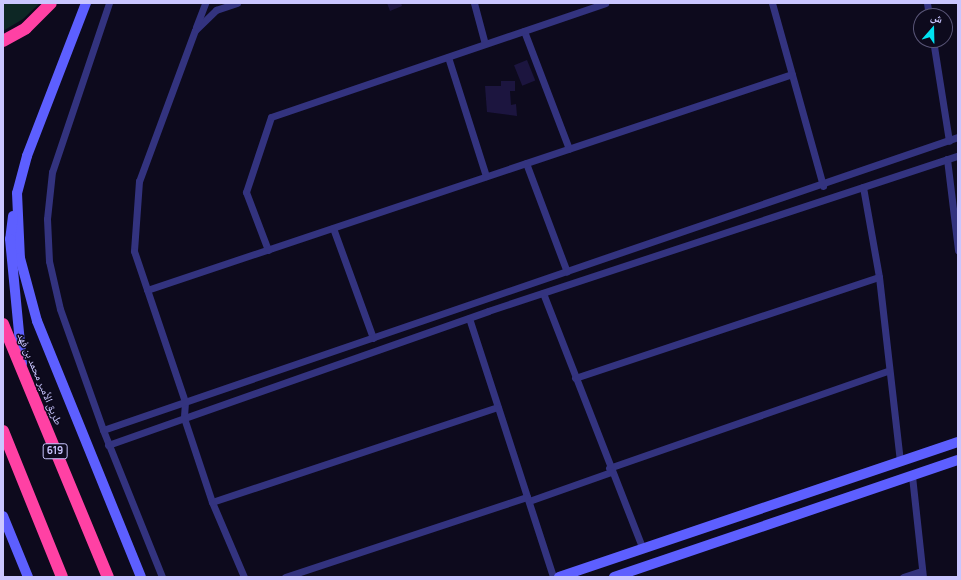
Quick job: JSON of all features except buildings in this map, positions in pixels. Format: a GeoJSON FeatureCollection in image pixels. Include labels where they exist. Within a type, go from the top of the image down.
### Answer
{"type":"FeatureCollection","features":[{"type":"Feature","properties":{"kind":"highway"},"geometry":{"type":"LineString","coordinates":[[3,41],[26,28],[51,3]]}},
{"type":"Feature","properties":{"kind":"highway","name":"طريق الأمير محمد بن فهد"},"geometry":{"type":"LineString","coordinates":[[3,324],[108,577]]}},
{"type":"Feature","properties":{"kind":"highway"},"geometry":{"type":"LineString","coordinates":[[3,431],[62,577]]}},
{"type":"Feature","properties":{"kind":"main road"},"geometry":{"type":"LineString","coordinates":[[24,374],[10,239],[17,193],[27,156],[86,3]]}},
{"type":"Feature","properties":{"kind":"main road"},"geometry":{"type":"LineString","coordinates":[[17,193],[20,258],[37,321],[141,577]]}},
{"type":"Feature","properties":{"kind":"main road"},"geometry":{"type":"LineString","coordinates":[[3,436],[11,451]]}},
{"type":"Feature","properties":{"kind":"main road"},"geometry":{"type":"LineString","coordinates":[[559,577],[642,547],[958,442]]}},
{"type":"Feature","properties":{"kind":"main road"},"geometry":{"type":"LineString","coordinates":[[614,577],[633,574],[958,460]]}},
{"type":"Feature","properties":{"kind":"main road"},"geometry":{"type":"LineString","coordinates":[[3,516],[28,577]]}},
{"type":"Feature","properties":{"kind":"street"},"geometry":{"type":"LineString","coordinates":[[109,3],[52,172],[47,219],[49,261],[60,309],[102,430],[162,577]]}},
{"type":"Feature","properties":{"kind":"street"},"geometry":{"type":"LineString","coordinates":[[205,3],[139,181],[134,251],[185,402],[184,418],[212,502],[244,577]]}},
{"type":"Feature","properties":{"kind":"street"},"geometry":{"type":"LineString","coordinates":[[195,30],[216,10],[238,3]]}},
{"type":"Feature","properties":{"kind":"street"},"geometry":{"type":"LineString","coordinates":[[474,3],[485,44]]}},
{"type":"Feature","properties":{"kind":"street"},"geometry":{"type":"LineString","coordinates":[[268,250],[246,192],[271,117],[605,3]]}},
{"type":"Feature","properties":{"kind":"street"},"geometry":{"type":"LineString","coordinates":[[772,3],[823,186]]}},
{"type":"Feature","properties":{"kind":"street"},"geometry":{"type":"LineString","coordinates":[[524,31],[569,149]]}},
{"type":"Feature","properties":{"kind":"street"},"geometry":{"type":"LineString","coordinates":[[934,48],[949,140]]}},
{"type":"Feature","properties":{"kind":"street"},"geometry":{"type":"LineString","coordinates":[[448,57],[486,176]]}},
{"type":"Feature","properties":{"kind":"street"},"geometry":{"type":"LineString","coordinates":[[147,290],[792,74]]}},
{"type":"Feature","properties":{"kind":"street"},"geometry":{"type":"LineString","coordinates":[[102,430],[823,186],[958,137]]}},
{"type":"Feature","properties":{"kind":"street"},"geometry":{"type":"LineString","coordinates":[[108,445],[469,318],[958,156]]}},
{"type":"Feature","properties":{"kind":"street"},"geometry":{"type":"LineString","coordinates":[[947,159],[958,250]]}},
{"type":"Feature","properties":{"kind":"street"},"geometry":{"type":"LineString","coordinates":[[526,163],[568,272]]}},
{"type":"Feature","properties":{"kind":"street"},"geometry":{"type":"LineString","coordinates":[[863,187],[879,277],[887,371],[900,461]]}},
{"type":"Feature","properties":{"kind":"street"},"geometry":{"type":"LineString","coordinates":[[957,241],[958,220]]}},
{"type":"Feature","properties":{"kind":"street"},"geometry":{"type":"LineString","coordinates":[[333,228],[373,338]]}},
{"type":"Feature","properties":{"kind":"street"},"geometry":{"type":"LineString","coordinates":[[575,378],[879,277]]}},
{"type":"Feature","properties":{"kind":"street"},"geometry":{"type":"LineString","coordinates":[[543,293],[610,470],[642,547]]}},
{"type":"Feature","properties":{"kind":"street"},"geometry":{"type":"LineString","coordinates":[[469,318],[553,577]]}},
{"type":"Feature","properties":{"kind":"street"},"geometry":{"type":"LineString","coordinates":[[285,577],[528,499],[887,371]]}},
{"type":"Feature","properties":{"kind":"street"},"geometry":{"type":"LineString","coordinates":[[212,502],[498,407]]}},
{"type":"Feature","properties":{"kind":"street"},"geometry":{"type":"LineString","coordinates":[[903,577],[923,574],[912,476]]}},
{"type":"Feature","properties":{"kind":"green space"},"geometry":{"type":"Polygon","coordinates":[[[3,3],[40,3],[23,19],[3,31],[3,3]]]}}]}
